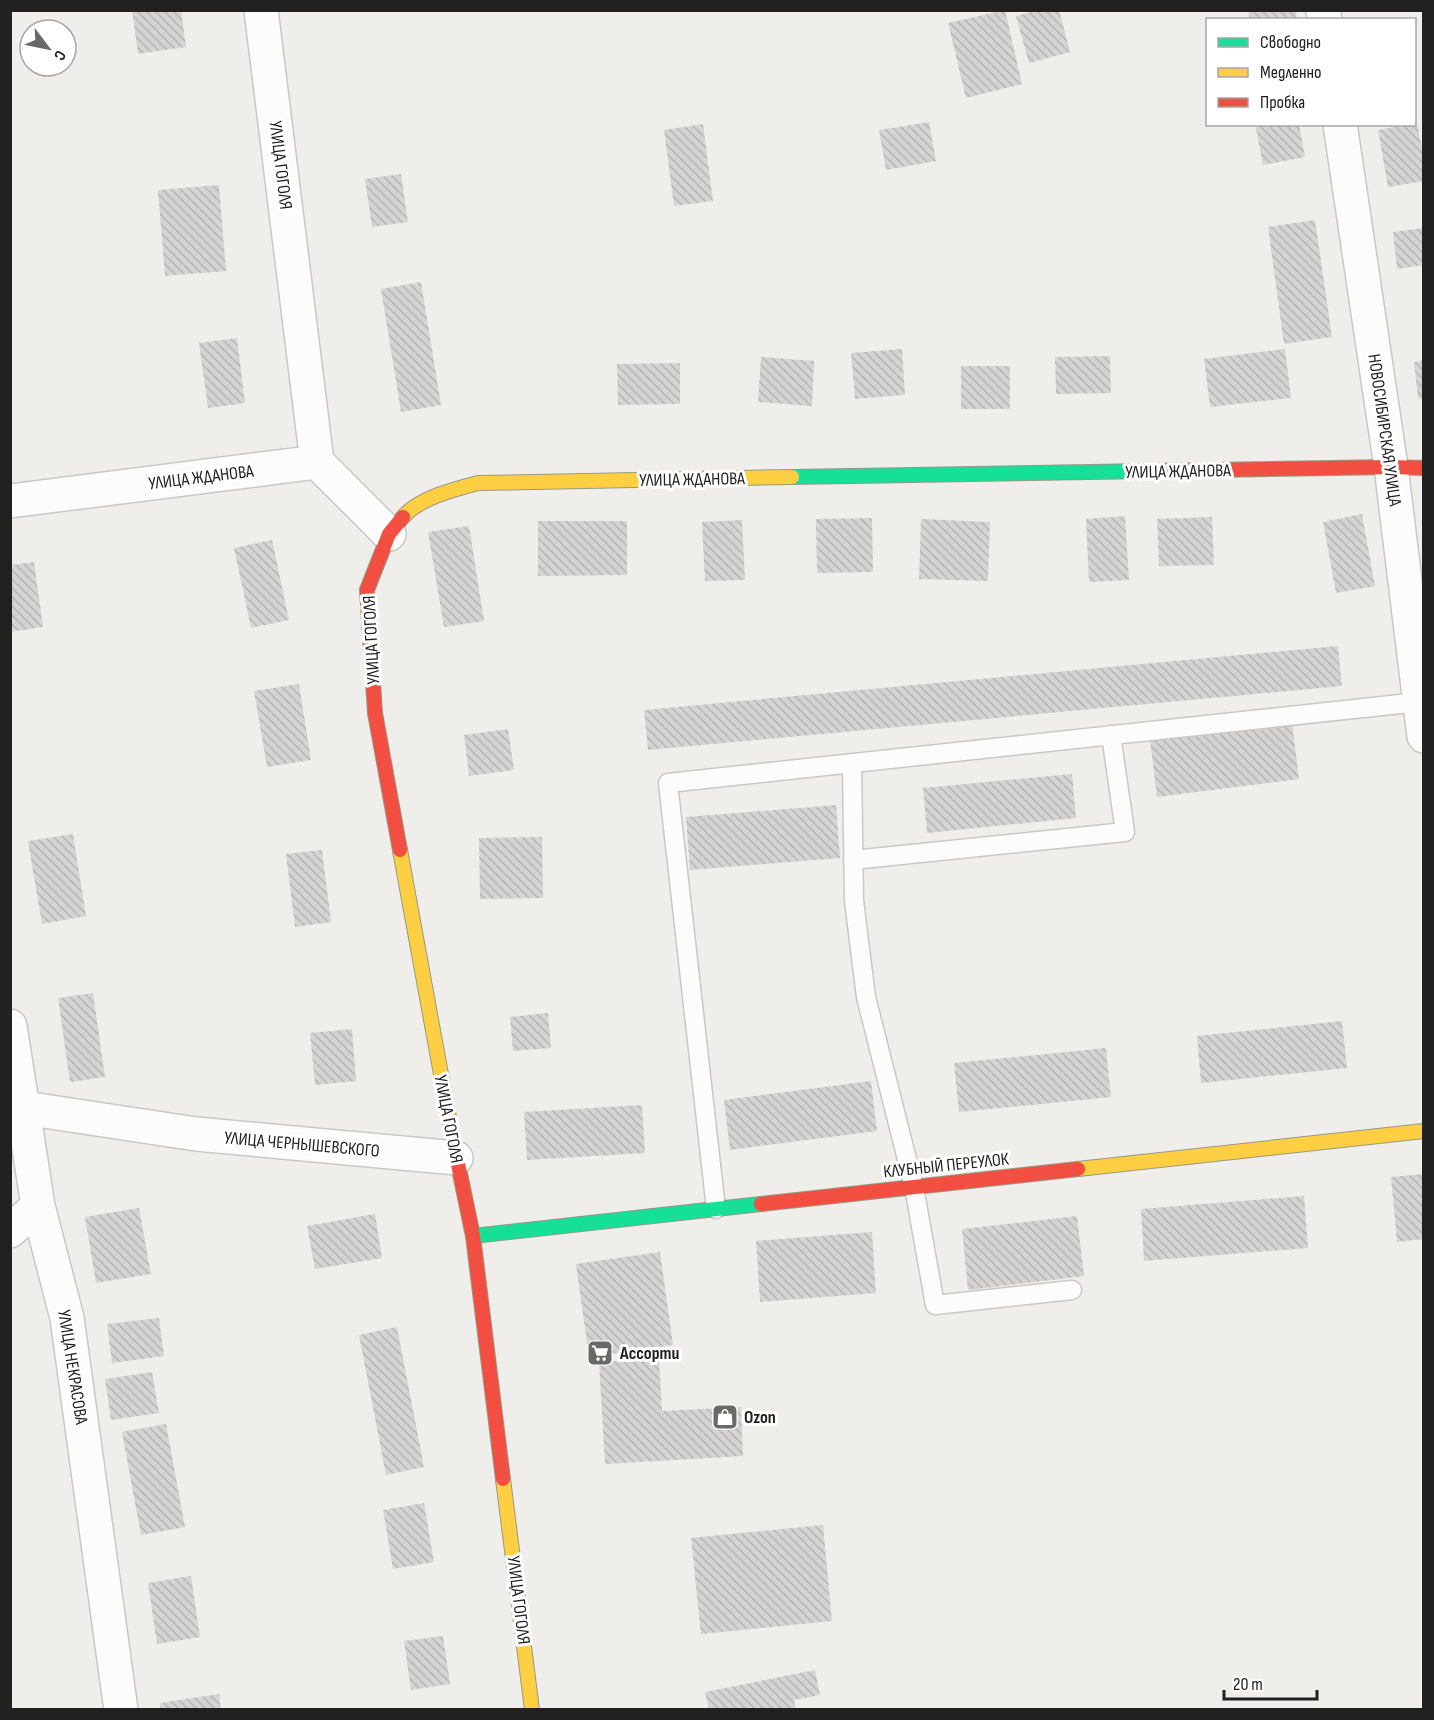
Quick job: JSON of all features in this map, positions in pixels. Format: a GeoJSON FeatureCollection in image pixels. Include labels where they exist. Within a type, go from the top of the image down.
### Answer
{"type":"FeatureCollection","features":[{"type":"Feature","properties":{"kind":"main road","name":"УЛИЦА ЖДАНОВА"},"geometry":{"type":"LineString","coordinates":[[389,534],[409,510],[445,492],[478,483],[1424,468]]}},
{"type":"Feature","properties":{"kind":"main road","name":"УЛИЦА ГОГОЛЯ"},"geometry":{"type":"LineString","coordinates":[[389,534],[367,590],[375,713],[456,1158],[473,1236],[532,1710]]}},
{"type":"Feature","properties":{"kind":"main road","name":"КЛУБНЫЙ ПЕРЕУЛОК"},"geometry":{"type":"LineString","coordinates":[[473,1236],[1424,1131]]}},
{"type":"Feature","properties":{"kind":"street","name":"УЛИЦА ГОГОЛЯ"},"geometry":{"type":"LineString","coordinates":[[261,10],[317,462]]}},
{"type":"Feature","properties":{"kind":"street","name":"НОВОСИБИРСКАЯ УЛИЦА"},"geometry":{"type":"LineString","coordinates":[[1340,126],[1391,467],[1424,736]]}},
{"type":"Feature","properties":{"kind":"street","name":"УЛИЦА ЖДАНОВА"},"geometry":{"type":"LineString","coordinates":[[10,501],[317,462]]}},
{"type":"Feature","properties":{"kind":"street"},"geometry":{"type":"LineString","coordinates":[[317,462],[389,534]]}},
{"type":"Feature","properties":{"kind":"street","name":"УЛИЦА НЕКРАСОВА"},"geometry":{"type":"LineString","coordinates":[[10,1026],[17,1108],[38,1206],[68,1318],[122,1710]]}},
{"type":"Feature","properties":{"kind":"street","name":"УЛИЦА ЧЕРНЫШЕВСКОГО"},"geometry":{"type":"LineString","coordinates":[[17,1108],[196,1134],[456,1158]]}},
{"type":"Feature","properties":{"kind":"street"},"geometry":{"type":"LineString","coordinates":[[10,1231],[38,1206]]}},
{"type":"Feature","properties":{"kind":"lane"},"geometry":{"type":"LineString","coordinates":[[716,1209],[668,783],[1419,702]]}},
{"type":"Feature","properties":{"kind":"lane"},"geometry":{"type":"LineString","coordinates":[[853,860],[1125,832],[1111,735]]}},
{"type":"Feature","properties":{"kind":"lane"},"geometry":{"type":"LineString","coordinates":[[852,763],[854,901],[866,997],[914,1187],[934,1305],[1072,1290]]}},
{"type":"Feature","properties":{"kind":"building"},"geometry":{"type":"Polygon","coordinates":[[[132,10],[181,10],[186,47],[138,54],[132,10]]]}},
{"type":"Feature","properties":{"kind":"building"},"geometry":{"type":"Polygon","coordinates":[[[1005,10],[1022,84],[966,98],[948,23],[1005,10]]]}},
{"type":"Feature","properties":{"kind":"building"},"geometry":{"type":"Polygon","coordinates":[[[1038,10],[1059,10],[1070,52],[1029,63],[1016,16],[1038,10]]]}},
{"type":"Feature","properties":{"kind":"building"},"geometry":{"type":"Polygon","coordinates":[[[1248,10],[1296,10],[1297,18],[1250,18],[1248,10]]]}},
{"type":"Feature","properties":{"kind":"building"},"geometry":{"type":"Polygon","coordinates":[[[929,122],[936,161],[886,170],[879,130],[929,122]]]}},
{"type":"Feature","properties":{"kind":"building"},"geometry":{"type":"Polygon","coordinates":[[[1417,123],[1424,159],[1424,181],[1388,187],[1378,130],[1399,126],[1416,126],[1417,123]]]}},
{"type":"Feature","properties":{"kind":"building"},"geometry":{"type":"Polygon","coordinates":[[[703,124],[713,201],[674,206],[664,130],[703,124]]]}},
{"type":"Feature","properties":{"kind":"building"},"geometry":{"type":"Polygon","coordinates":[[[1255,126],[1299,126],[1305,157],[1263,165],[1255,126]]]}},
{"type":"Feature","properties":{"kind":"building"},"geometry":{"type":"Polygon","coordinates":[[[401,174],[408,222],[372,227],[365,179],[401,174]]]}},
{"type":"Feature","properties":{"kind":"building"},"geometry":{"type":"Polygon","coordinates":[[[219,185],[226,271],[165,276],[158,190],[219,185]]]}},
{"type":"Feature","properties":{"kind":"building"},"geometry":{"type":"Polygon","coordinates":[[[1315,220],[1332,337],[1284,344],[1268,227],[1315,220]]]}},
{"type":"Feature","properties":{"kind":"building"},"geometry":{"type":"Polygon","coordinates":[[[1424,228],[1424,265],[1397,269],[1393,232],[1424,228]]]}},
{"type":"Feature","properties":{"kind":"building"},"geometry":{"type":"Polygon","coordinates":[[[421,282],[441,405],[401,412],[381,289],[421,282]]]}},
{"type":"Feature","properties":{"kind":"building"},"geometry":{"type":"Polygon","coordinates":[[[237,338],[245,403],[208,408],[199,343],[237,338]]]}},
{"type":"Feature","properties":{"kind":"building"},"geometry":{"type":"Polygon","coordinates":[[[902,349],[905,395],[855,399],[851,353],[902,349]]]}},
{"type":"Feature","properties":{"kind":"building"},"geometry":{"type":"Polygon","coordinates":[[[1285,349],[1291,398],[1210,407],[1204,359],[1285,349]]]}},
{"type":"Feature","properties":{"kind":"building"},"geometry":{"type":"Polygon","coordinates":[[[1110,356],[1111,393],[1056,394],[1055,357],[1110,356]]]}},
{"type":"Feature","properties":{"kind":"building"},"geometry":{"type":"Polygon","coordinates":[[[761,357],[814,361],[812,406],[758,402],[761,357]]]}},
{"type":"Feature","properties":{"kind":"building"},"geometry":{"type":"Polygon","coordinates":[[[1424,360],[1424,398],[1418,399],[1414,362],[1424,360]]]}},
{"type":"Feature","properties":{"kind":"building"},"geometry":{"type":"Polygon","coordinates":[[[680,363],[680,404],[618,405],[617,364],[680,363]]]}},
{"type":"Feature","properties":{"kind":"building"},"geometry":{"type":"Polygon","coordinates":[[[961,366],[1010,366],[1010,409],[961,409],[961,366]]]}},
{"type":"Feature","properties":{"kind":"building"},"geometry":{"type":"Polygon","coordinates":[[[1362,514],[1375,586],[1336,593],[1323,522],[1362,514]]]}},
{"type":"Feature","properties":{"kind":"building"},"geometry":{"type":"Polygon","coordinates":[[[1125,516],[1129,580],[1089,582],[1086,519],[1125,516]]]}},
{"type":"Feature","properties":{"kind":"building"},"geometry":{"type":"Polygon","coordinates":[[[1212,517],[1214,565],[1159,566],[1157,519],[1212,517]]]}},
{"type":"Feature","properties":{"kind":"building"},"geometry":{"type":"Polygon","coordinates":[[[872,518],[873,572],[817,573],[816,519],[872,518]]]}},
{"type":"Feature","properties":{"kind":"building"},"geometry":{"type":"Polygon","coordinates":[[[921,519],[990,522],[988,581],[919,579],[921,519]]]}},
{"type":"Feature","properties":{"kind":"building"},"geometry":{"type":"Polygon","coordinates":[[[742,520],[745,580],[705,581],[702,522],[742,520]]]}},
{"type":"Feature","properties":{"kind":"building"},"geometry":{"type":"Polygon","coordinates":[[[538,521],[627,521],[627,575],[538,576],[538,521]]]}},
{"type":"Feature","properties":{"kind":"building"},"geometry":{"type":"Polygon","coordinates":[[[469,526],[484,621],[444,627],[428,532],[469,526]]]}},
{"type":"Feature","properties":{"kind":"building"},"geometry":{"type":"Polygon","coordinates":[[[272,540],[289,620],[251,628],[234,548],[272,540]]]}},
{"type":"Feature","properties":{"kind":"building"},"geometry":{"type":"Polygon","coordinates":[[[34,562],[43,627],[10,632],[10,565],[34,562]]]}},
{"type":"Feature","properties":{"kind":"building"},"geometry":{"type":"Polygon","coordinates":[[[1338,646],[1342,686],[648,750],[644,710],[1338,646]]]}},
{"type":"Feature","properties":{"kind":"building"},"geometry":{"type":"Polygon","coordinates":[[[299,684],[311,760],[267,767],[254,691],[299,684]]]}},
{"type":"Feature","properties":{"kind":"building"},"geometry":{"type":"Polygon","coordinates":[[[1292,723],[1299,779],[1157,797],[1150,740],[1292,723]]]}},
{"type":"Feature","properties":{"kind":"building"},"geometry":{"type":"Polygon","coordinates":[[[508,729],[514,770],[469,776],[464,735],[508,729]]]}},
{"type":"Feature","properties":{"kind":"building"},"geometry":{"type":"Polygon","coordinates":[[[1072,774],[1076,818],[927,833],[923,788],[1072,774]]]}},
{"type":"Feature","properties":{"kind":"building"},"geometry":{"type":"Polygon","coordinates":[[[836,805],[840,858],[690,870],[686,817],[836,805]]]}},
{"type":"Feature","properties":{"kind":"building"},"geometry":{"type":"Polygon","coordinates":[[[73,834],[86,916],[42,924],[28,841],[73,834]]]}},
{"type":"Feature","properties":{"kind":"building"},"geometry":{"type":"Polygon","coordinates":[[[542,837],[543,898],[480,899],[479,838],[542,837]]]}},
{"type":"Feature","properties":{"kind":"building"},"geometry":{"type":"Polygon","coordinates":[[[322,850],[331,922],[295,927],[286,854],[322,850]]]}},
{"type":"Feature","properties":{"kind":"building"},"geometry":{"type":"Polygon","coordinates":[[[93,993],[105,1077],[70,1082],[58,998],[93,993]]]}},
{"type":"Feature","properties":{"kind":"building"},"geometry":{"type":"Polygon","coordinates":[[[548,1013],[551,1048],[513,1051],[510,1017],[548,1013]]]}},
{"type":"Feature","properties":{"kind":"building"},"geometry":{"type":"Polygon","coordinates":[[[1342,1021],[1347,1068],[1201,1083],[1197,1036],[1342,1021]]]}},
{"type":"Feature","properties":{"kind":"building"},"geometry":{"type":"Polygon","coordinates":[[[352,1029],[356,1081],[315,1085],[310,1033],[352,1029]]]}},
{"type":"Feature","properties":{"kind":"building"},"geometry":{"type":"Polygon","coordinates":[[[1106,1048],[1111,1097],[959,1112],[954,1063],[1106,1048]]]}},
{"type":"Feature","properties":{"kind":"building"},"geometry":{"type":"Polygon","coordinates":[[[871,1081],[877,1131],[730,1150],[724,1100],[871,1081]]]}},
{"type":"Feature","properties":{"kind":"building"},"geometry":{"type":"Polygon","coordinates":[[[642,1105],[645,1153],[527,1160],[524,1112],[642,1105]]]}},
{"type":"Feature","properties":{"kind":"building"},"geometry":{"type":"Polygon","coordinates":[[[1424,1174],[1424,1239],[1397,1242],[1391,1177],[1424,1174]]]}},
{"type":"Feature","properties":{"kind":"building"},"geometry":{"type":"Polygon","coordinates":[[[1304,1196],[1308,1248],[1144,1261],[1141,1209],[1304,1196]]]}},
{"type":"Feature","properties":{"kind":"building"},"geometry":{"type":"Polygon","coordinates":[[[139,1208],[151,1274],[96,1283],[85,1217],[139,1208]]]}},
{"type":"Feature","properties":{"kind":"building"},"geometry":{"type":"Polygon","coordinates":[[[375,1214],[382,1258],[315,1269],[307,1226],[375,1214]]]}},
{"type":"Feature","properties":{"kind":"building"},"geometry":{"type":"Polygon","coordinates":[[[1077,1216],[1084,1276],[968,1290],[962,1229],[1077,1216]]]}},
{"type":"Feature","properties":{"kind":"building"},"geometry":{"type":"Polygon","coordinates":[[[872,1232],[876,1293],[760,1302],[756,1241],[872,1232]]]}},
{"type":"Feature","properties":{"kind":"building"},"geometry":{"type":"Polygon","coordinates":[[[660,1252],[673,1345],[589,1357],[576,1264],[660,1252]]]}},
{"type":"Feature","properties":{"kind":"building"},"geometry":{"type":"Polygon","coordinates":[[[159,1318],[164,1356],[112,1363],[107,1324],[159,1318]]]}},
{"type":"Feature","properties":{"kind":"building"},"geometry":{"type":"Polygon","coordinates":[[[397,1327],[424,1467],[386,1475],[359,1335],[397,1327]]]}},
{"type":"Feature","properties":{"kind":"building"},"geometry":{"type":"Polygon","coordinates":[[[659,1359],[662,1411],[741,1407],[743,1456],[605,1464],[599,1362],[659,1359]]]}},
{"type":"Feature","properties":{"kind":"building"},"geometry":{"type":"Polygon","coordinates":[[[152,1372],[159,1413],[111,1420],[105,1379],[152,1372]]]}},
{"type":"Feature","properties":{"kind":"building"},"geometry":{"type":"Polygon","coordinates":[[[166,1424],[185,1527],[141,1535],[122,1432],[166,1424]]]}},
{"type":"Feature","properties":{"kind":"building"},"geometry":{"type":"Polygon","coordinates":[[[424,1503],[434,1562],[393,1569],[383,1510],[424,1503]]]}},
{"type":"Feature","properties":{"kind":"building"},"geometry":{"type":"Polygon","coordinates":[[[823,1525],[832,1621],[701,1634],[691,1538],[823,1525]]]}},
{"type":"Feature","properties":{"kind":"building"},"geometry":{"type":"Polygon","coordinates":[[[191,1576],[200,1637],[157,1644],[148,1583],[191,1576]]]}},
{"type":"Feature","properties":{"kind":"building"},"geometry":{"type":"Polygon","coordinates":[[[443,1636],[450,1684],[411,1690],[404,1641],[443,1636]]]}},
{"type":"Feature","properties":{"kind":"building"},"geometry":{"type":"Polygon","coordinates":[[[815,1670],[820,1695],[794,1700],[796,1710],[709,1710],[705,1692],[815,1670]]]}},
{"type":"Feature","properties":{"kind":"building"},"geometry":{"type":"Polygon","coordinates":[[[219,1694],[221,1710],[160,1710],[160,1703],[219,1694]]]}},
{"type":"Feature","properties":{"kind":"traffic: fast"},"geometry":{"type":"LineString","coordinates":[[792,477],[1149,471]]}},
{"type":"Feature","properties":{"kind":"traffic: fast"},"geometry":{"type":"LineString","coordinates":[[473,1236],[761,1204]]}},
{"type":"Feature","properties":{"kind":"traffic: slow"},"geometry":{"type":"LineString","coordinates":[[403,517],[428,499],[478,483],[792,477]]}},
{"type":"Feature","properties":{"kind":"traffic: slow"},"geometry":{"type":"LineString","coordinates":[[400,850],[453,1140]]}},
{"type":"Feature","properties":{"kind":"traffic: slow"},"geometry":{"type":"LineString","coordinates":[[1078,1169],[1424,1131]]}},
{"type":"Feature","properties":{"kind":"traffic: slow"},"geometry":{"type":"LineString","coordinates":[[503,1479],[532,1710]]}},
{"type":"Feature","properties":{"kind":"traffic: jam"},"geometry":{"type":"LineString","coordinates":[[1149,471],[1424,468]]}},
{"type":"Feature","properties":{"kind":"traffic: jam"},"geometry":{"type":"LineString","coordinates":[[400,850],[375,713],[367,590],[389,534],[403,517]]}},
{"type":"Feature","properties":{"kind":"traffic: jam"},"geometry":{"type":"LineString","coordinates":[[453,1140],[473,1236],[503,1479]]}},
{"type":"Feature","properties":{"kind":"traffic: jam"},"geometry":{"type":"LineString","coordinates":[[761,1204],[1078,1169]]}},
{"type":"Feature","properties":{"kind":"place","name":"Ассорти"},"geometry":{"type":"Point","coordinates":[600,1353]}},
{"type":"Feature","properties":{"kind":"place","name":"Ozon"},"geometry":{"type":"Point","coordinates":[725,1417]}}]}
